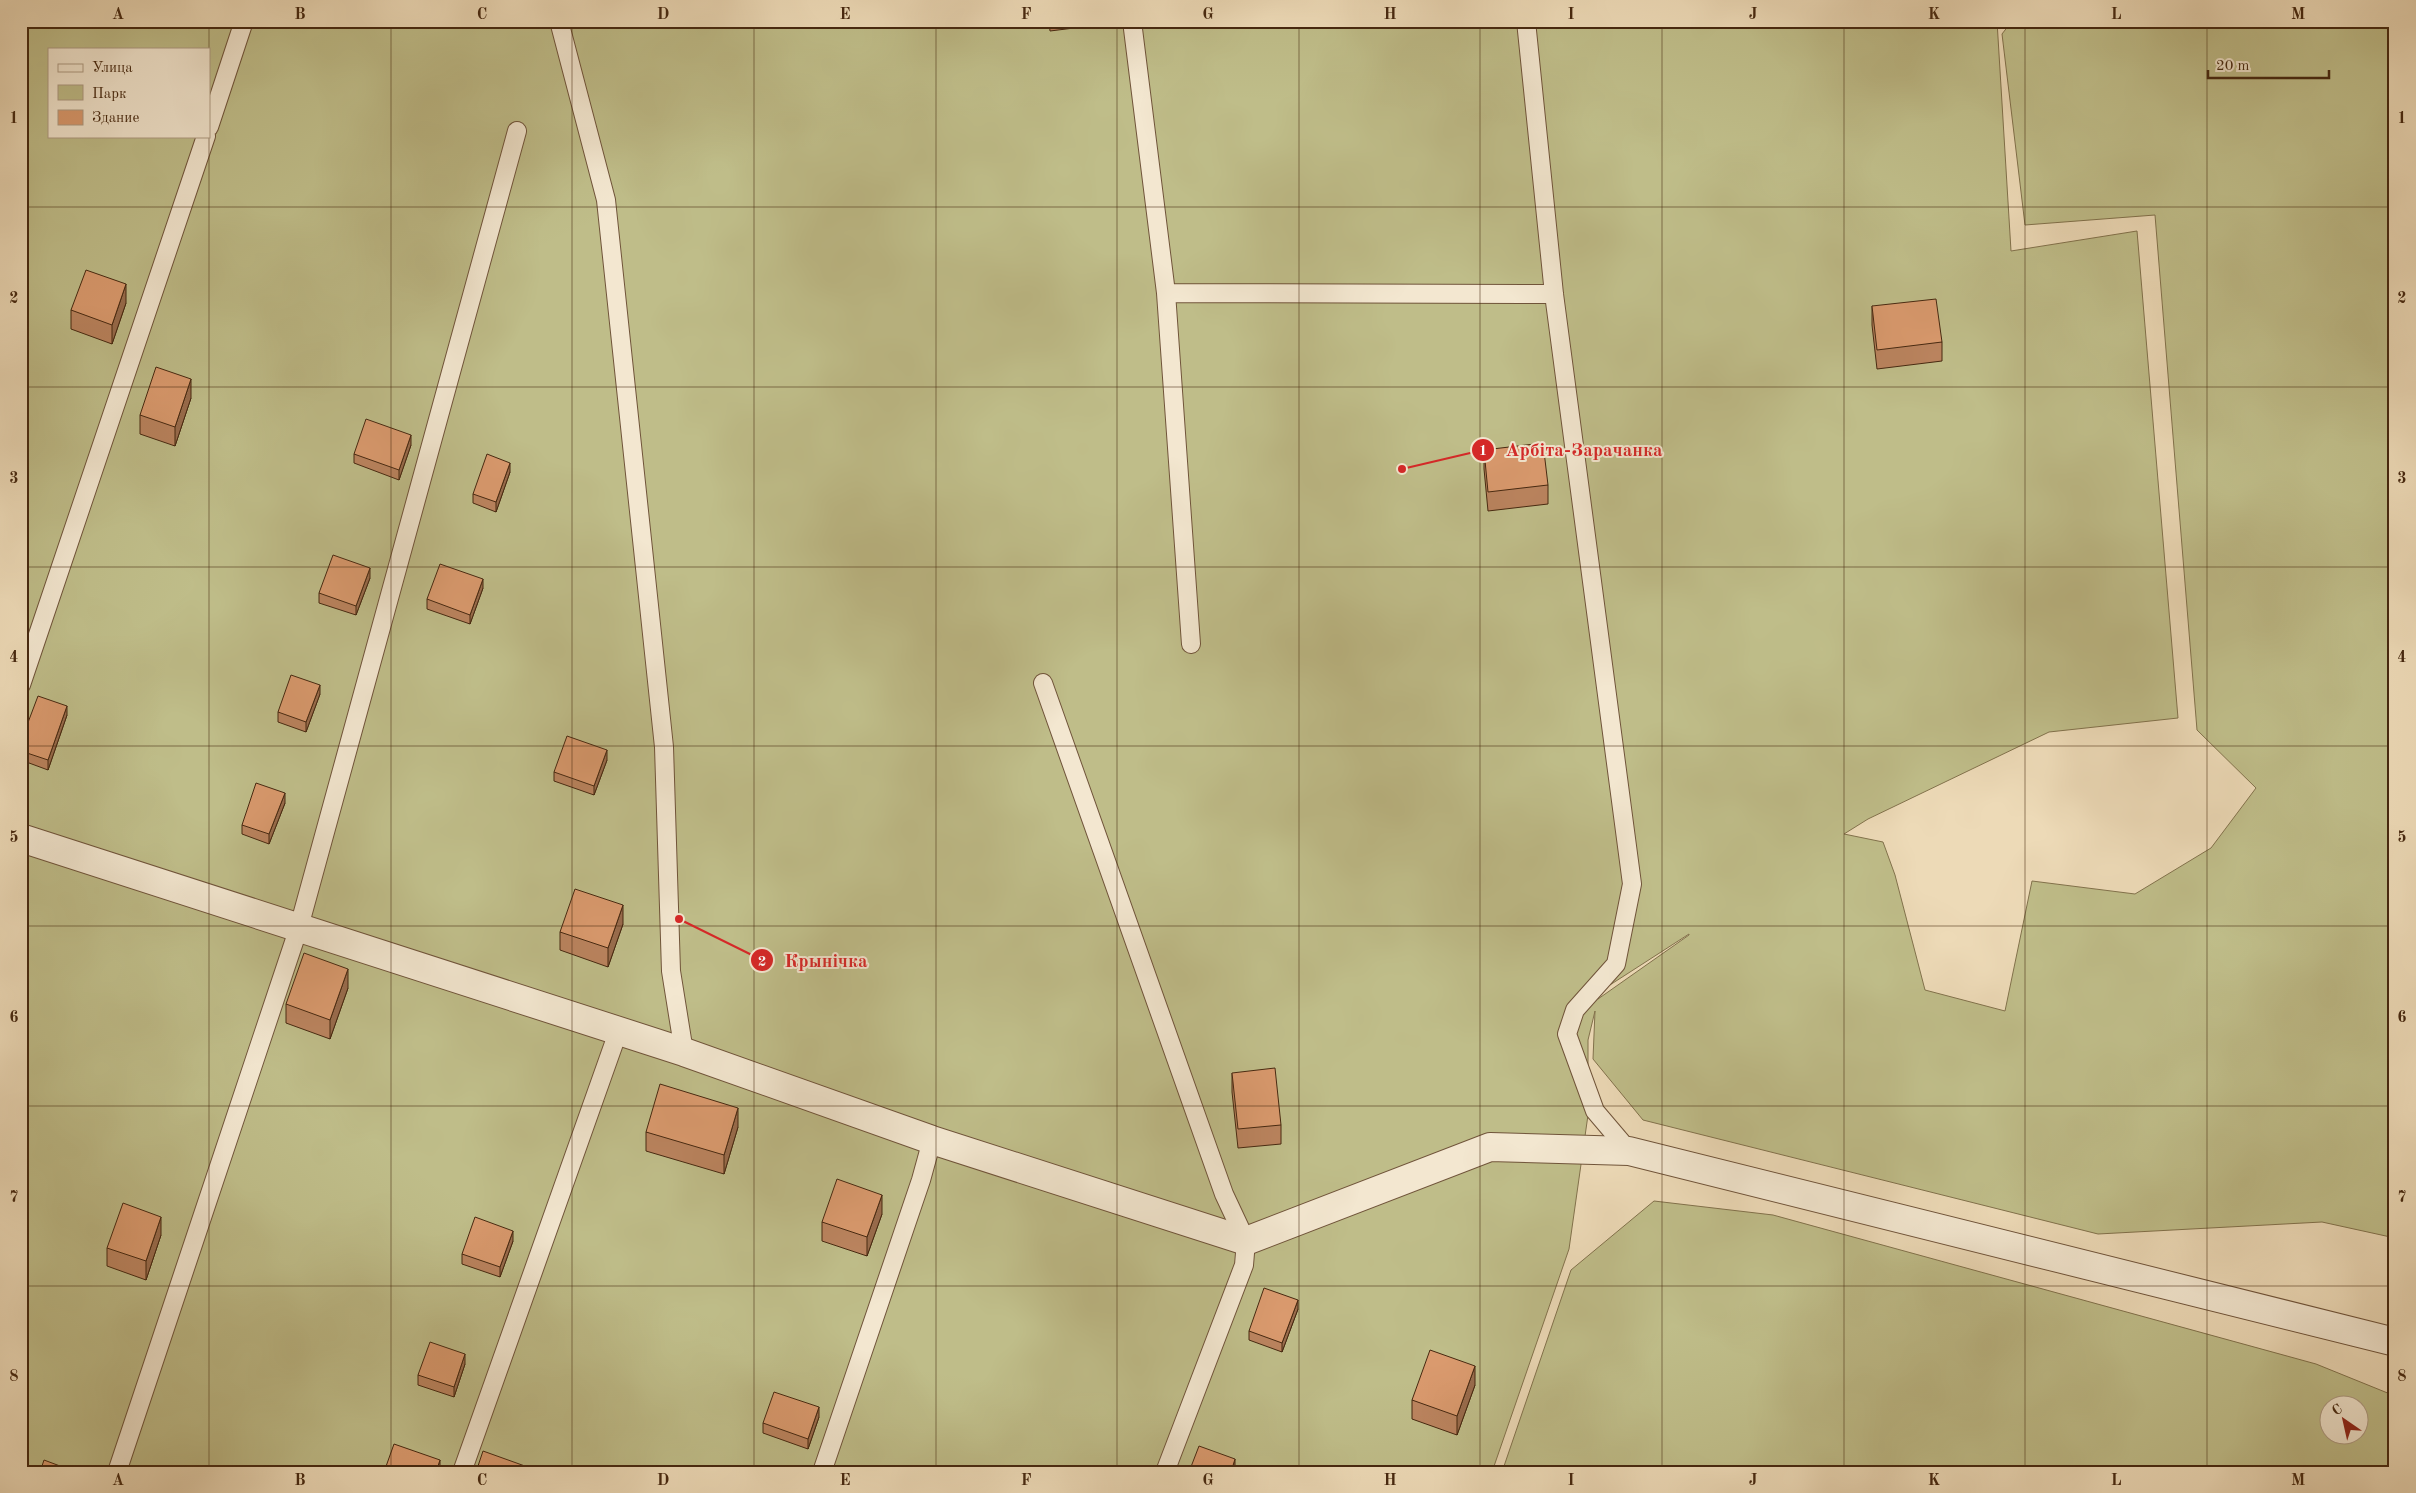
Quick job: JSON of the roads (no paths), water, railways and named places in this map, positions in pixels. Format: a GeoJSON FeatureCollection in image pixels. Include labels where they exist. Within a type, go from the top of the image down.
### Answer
{"type":"FeatureCollection","features":[{"type":"Feature","properties":{"kind":"street"},"geometry":{"type":"LineString","coordinates":[[21,838],[684,1052],[932,1140],[1246,1241],[1490,1148],[1629,1151],[2395,1342]]}},
{"type":"Feature","properties":{"kind":"lane"},"geometry":{"type":"LineString","coordinates":[[210,124],[244,21]]}},
{"type":"Feature","properties":{"kind":"lane"},"geometry":{"type":"LineString","coordinates":[[559,21],[606,200],[664,747],[671,971],[684,1052]]}},
{"type":"Feature","properties":{"kind":"lane"},"geometry":{"type":"LineString","coordinates":[[1132,21],[1166,293],[1191,644]]}},
{"type":"Feature","properties":{"kind":"lane"},"geometry":{"type":"LineString","coordinates":[[1526,21],[1554,294],[1632,884],[1616,964],[1575,1010],[1567,1034],[1595,1111],[1629,1151]]}},
{"type":"Feature","properties":{"kind":"lane"},"geometry":{"type":"LineString","coordinates":[[117,1472],[299,927],[517,131]]}},
{"type":"Feature","properties":{"kind":"lane"},"geometry":{"type":"LineString","coordinates":[[21,685],[205,138]]}},
{"type":"Feature","properties":{"kind":"lane"},"geometry":{"type":"LineString","coordinates":[[1166,293],[1554,294]]}},
{"type":"Feature","properties":{"kind":"lane"},"geometry":{"type":"LineString","coordinates":[[1043,683],[1224,1194],[1246,1241],[1244,1265],[1165,1472]]}},
{"type":"Feature","properties":{"kind":"lane"},"geometry":{"type":"LineString","coordinates":[[462,1472],[618,1032]]}},
{"type":"Feature","properties":{"kind":"lane"},"geometry":{"type":"LineString","coordinates":[[822,1472],[921,1180],[932,1140]]}},
{"type":"Feature","properties":{"kind":"place","name":"Арбіта-Зарачанка"},"geometry":{"type":"Point","coordinates":[1402,469]}},
{"type":"Feature","properties":{"kind":"place","name":"Крынічка"},"geometry":{"type":"Point","coordinates":[679,919]}}]}
